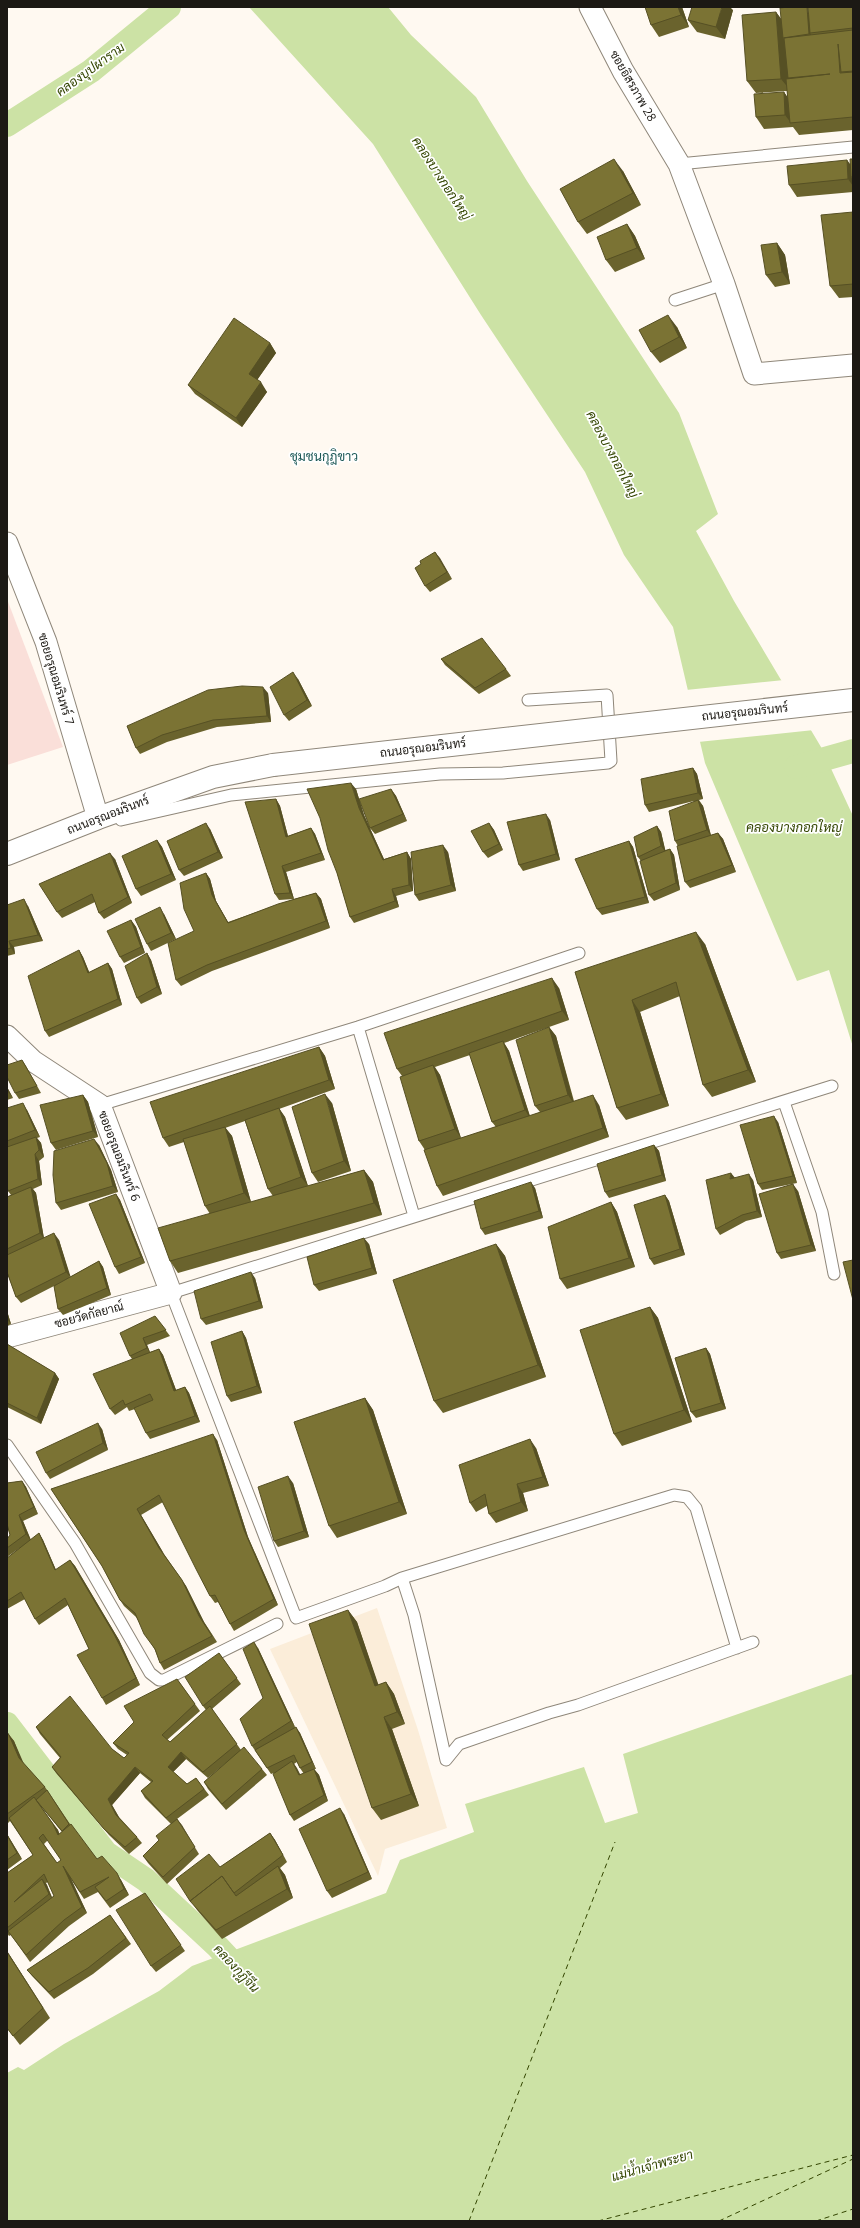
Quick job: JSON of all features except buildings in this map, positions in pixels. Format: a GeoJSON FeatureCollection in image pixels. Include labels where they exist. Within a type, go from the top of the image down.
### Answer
{"type":"FeatureCollection","features":[{"type":"Feature","properties":{"kind":"main road","name":"ถนนอรุณอมรินทร์"},"geometry":{"type":"LineString","coordinates":[[7,854],[98,818],[213,777],[273,765],[853,700]]}},
{"type":"Feature","properties":{"kind":"street","name":"ซอยอิสรภาพ 28"},"geometry":{"type":"LineString","coordinates":[[590,7],[623,71],[679,164],[724,284],[754,374],[853,365]]}},
{"type":"Feature","properties":{"kind":"street","name":"ซอยอรุณอมรินทร์ 7"},"geometry":{"type":"LineString","coordinates":[[7,543],[46,642],[98,818]]}},
{"type":"Feature","properties":{"kind":"street","name":"ซอยอรุณอมรินทร์ 6"},"geometry":{"type":"LineString","coordinates":[[7,1036],[33,1061],[100,1105],[171,1293]]}},
{"type":"Feature","properties":{"kind":"street","name":"ซอยวัดกัลยาณ์"},"geometry":{"type":"LineString","coordinates":[[7,1337],[171,1293]]}},
{"type":"Feature","properties":{"kind":"lane"},"geometry":{"type":"LineString","coordinates":[[679,164],[853,147]]}},
{"type":"Feature","properties":{"kind":"lane"},"geometry":{"type":"LineString","coordinates":[[675,300],[724,284]]}},
{"type":"Feature","properties":{"kind":"lane"},"geometry":{"type":"LineString","coordinates":[[60,834],[231,795],[440,774],[503,773],[608,763],[611,761],[607,695],[528,700]]}},
{"type":"Feature","properties":{"kind":"lane"},"geometry":{"type":"LineString","coordinates":[[100,1105],[358,1027],[579,953]]}},
{"type":"Feature","properties":{"kind":"lane"},"geometry":{"type":"LineString","coordinates":[[358,1027],[414,1216]]}},
{"type":"Feature","properties":{"kind":"lane"},"geometry":{"type":"LineString","coordinates":[[737,1648],[696,1508],[687,1497],[674,1495],[402,1578],[385,1586],[296,1618],[171,1293],[832,1086]]}},
{"type":"Feature","properties":{"kind":"lane"},"geometry":{"type":"LineString","coordinates":[[784,1102],[822,1212],[834,1274]]}},
{"type":"Feature","properties":{"kind":"lane"},"geometry":{"type":"LineString","coordinates":[[7,1445],[75,1543],[150,1674],[155,1678],[164,1680],[277,1624]]}},
{"type":"Feature","properties":{"kind":"lane"},"geometry":{"type":"LineString","coordinates":[[402,1578],[414,1615],[446,1760],[460,1744],[549,1713],[578,1705],[753,1642]]}},
{"type":"Feature","properties":{"kind":"shaded area"},"geometry":{"type":"Polygon","coordinates":[[[7,599],[63,747],[7,765],[7,599]]]}},
{"type":"Feature","properties":{"kind":"shaded area"},"geometry":{"type":"Polygon","coordinates":[[[377,1608],[418,1730],[447,1828],[385,1849],[378,1876],[270,1649],[377,1608]]]}},
{"type":"Feature","properties":{"kind":"water","name":"คลองบางกอกใหญ่"},"geometry":{"type":"Polygon","coordinates":[[[249,7],[388,7],[411,35],[476,97],[527,181],[679,413],[718,514],[696,531],[734,601],[821,747],[853,816],[853,1047],[829,970],[797,981],[705,763],[673,627],[624,555],[585,472],[481,315],[373,144],[249,7]]]}},
{"type":"Feature","properties":{"kind":"water","name":"แม่น้ำเจ้าพระยา"},"geometry":{"type":"Polygon","coordinates":[[[853,1674],[853,2221],[7,2221],[7,2073],[18,2067],[24,2070],[64,2044],[159,1991],[192,1966],[386,1893],[400,1860],[474,1832],[465,1804],[584,1767],[605,1823],[638,1813],[623,1754],[853,1674]]]}},
{"type":"Feature","properties":{"kind":"pier"},"geometry":{"type":"Polygon","coordinates":[[[784,680],[814,730],[698,742],[686,690],[784,680]]]}},
{"type":"Feature","properties":{"kind":"waterway","name":"คลองบุปผาราม"},"geometry":{"type":"LineString","coordinates":[[7,125],[91,71],[169,7]]}},
{"type":"Feature","properties":{"kind":"waterway"},"geometry":{"type":"LineString","coordinates":[[796,767],[853,751]]}},
{"type":"Feature","properties":{"kind":"waterway","name":"คลองกุฎีจีน"},"geometry":{"type":"LineString","coordinates":[[7,1724],[106,1853],[146,1880],[218,1947],[246,1977]]}},
{"type":"Feature","properties":{"kind":"ferry route"},"geometry":{"type":"LineString","coordinates":[[469,2221],[615,1842]]}},
{"type":"Feature","properties":{"kind":"ferry route"},"geometry":{"type":"LineString","coordinates":[[598,2221],[853,2155]]}},
{"type":"Feature","properties":{"kind":"ferry route"},"geometry":{"type":"LineString","coordinates":[[719,2221],[853,2159]]}},
{"type":"Feature","properties":{"kind":"ferry route"},"geometry":{"type":"LineString","coordinates":[[816,2221],[853,2209]]}},
{"type":"Feature","properties":{"kind":"district","name":"ชุมชนกุฎิขาว"},"geometry":{"type":"Point","coordinates":[324,456]}}]}
